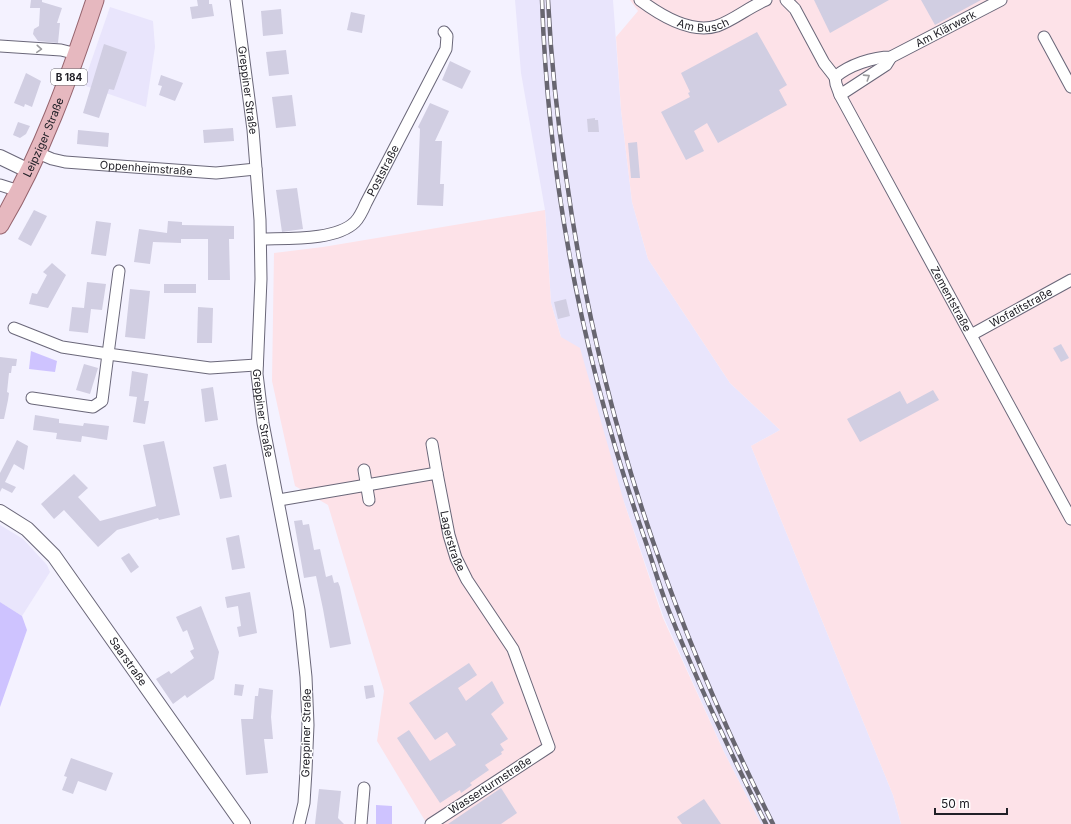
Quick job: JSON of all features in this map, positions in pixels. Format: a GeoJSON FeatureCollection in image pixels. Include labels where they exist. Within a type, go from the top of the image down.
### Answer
{"type":"FeatureCollection","features":[{"type":"Feature","properties":{"kind":"main road","name":"Leipziger Straße"},"geometry":{"type":"LineString","coordinates":[[0,225],[38,153],[56,113],[95,0]]}},
{"type":"Feature","properties":{"kind":"street","name":"Greppiner Straße"},"geometry":{"type":"LineString","coordinates":[[236,0],[252,122],[261,239],[256,365],[263,423],[299,610],[306,677],[308,726],[304,803],[300,824]]}},
{"type":"Feature","properties":{"kind":"street","name":"Am Busch"},"geometry":{"type":"LineString","coordinates":[[640,0],[682,24],[703,28],[723,23],[766,0]]}},
{"type":"Feature","properties":{"kind":"street"},"geometry":{"type":"LineString","coordinates":[[786,0],[795,9],[824,63],[835,77]]}},
{"type":"Feature","properties":{"kind":"street","name":"Am Klärwerk"},"geometry":{"type":"LineString","coordinates":[[835,77],[844,70],[880,57],[891,57],[1001,0]]}},
{"type":"Feature","properties":{"kind":"street","name":"Poststraße"},"geometry":{"type":"LineString","coordinates":[[261,239],[308,238],[347,228],[354,223],[366,203],[446,49],[448,41],[444,32]]}},
{"type":"Feature","properties":{"kind":"street"},"geometry":{"type":"LineString","coordinates":[[1044,37],[1071,87]]}},
{"type":"Feature","properties":{"kind":"street"},"geometry":{"type":"LineString","coordinates":[[0,46],[63,50],[77,54]]}},
{"type":"Feature","properties":{"kind":"street","name":"Am Klärwerk"},"geometry":{"type":"LineString","coordinates":[[840,95],[886,65],[891,57]]}},
{"type":"Feature","properties":{"kind":"street","name":"Zementstraße"},"geometry":{"type":"LineString","coordinates":[[835,77],[840,95],[1071,519]]}},
{"type":"Feature","properties":{"kind":"street","name":"Oppenheimstraße"},"geometry":{"type":"LineString","coordinates":[[38,153],[64,162],[216,173],[256,170]]}},
{"type":"Feature","properties":{"kind":"street"},"geometry":{"type":"LineString","coordinates":[[0,158],[29,171]]}},
{"type":"Feature","properties":{"kind":"street"},"geometry":{"type":"LineString","coordinates":[[0,185],[19,191]]}},
{"type":"Feature","properties":{"kind":"street"},"geometry":{"type":"LineString","coordinates":[[32,398],[94,407],[102,401],[119,271]]}},
{"type":"Feature","properties":{"kind":"street","name":"Wofatitstraße"},"geometry":{"type":"LineString","coordinates":[[971,335],[1071,280]]}},
{"type":"Feature","properties":{"kind":"street"},"geometry":{"type":"LineString","coordinates":[[14,328],[62,347],[210,368],[256,365]]}},
{"type":"Feature","properties":{"kind":"street","name":"Lagerstraße"},"geometry":{"type":"LineString","coordinates":[[432,444],[449,535],[456,558],[466,580],[513,649],[549,747]]}},
{"type":"Feature","properties":{"kind":"street"},"geometry":{"type":"LineString","coordinates":[[364,470],[369,500]]}},
{"type":"Feature","properties":{"kind":"street"},"geometry":{"type":"LineString","coordinates":[[279,500],[437,473]]}},
{"type":"Feature","properties":{"kind":"street","name":"Saarstraße"},"geometry":{"type":"LineString","coordinates":[[0,512],[27,529],[54,556],[243,824]]}},
{"type":"Feature","properties":{"kind":"street","name":"Wasserturmstraße"},"geometry":{"type":"LineString","coordinates":[[431,824],[549,747]]}},
{"type":"Feature","properties":{"kind":"street"},"geometry":{"type":"LineString","coordinates":[[361,824],[364,788]]}},
{"type":"Feature","properties":{"kind":"shaded area"},"geometry":{"type":"Polygon","coordinates":[[[515,0],[613,0],[621,110],[632,202],[648,259],[730,383],[780,430],[751,446],[893,795],[901,824],[761,824],[724,752],[664,618],[624,502],[561,337],[551,303],[545,210],[521,73],[515,0]]]}},
{"type":"Feature","properties":{"kind":"shaded area"},"geometry":{"type":"Polygon","coordinates":[[[630,0],[1071,0],[1071,824],[901,824],[893,795],[751,446],[780,430],[730,383],[648,259],[632,202],[621,110],[616,37],[638,11],[630,0]]]}},
{"type":"Feature","properties":{"kind":"shaded area"},"geometry":{"type":"Polygon","coordinates":[[[110,7],[153,21],[155,47],[146,107],[83,85],[110,7]]]}},
{"type":"Feature","properties":{"kind":"shaded area"},"geometry":{"type":"Polygon","coordinates":[[[545,210],[551,303],[561,337],[580,348],[624,502],[663,618],[724,752],[761,824],[427,824],[377,741],[384,691],[328,505],[295,486],[272,381],[274,253],[323,247],[545,210]]]}},
{"type":"Feature","properties":{"kind":"shaded area"},"geometry":{"type":"Polygon","coordinates":[[[31,351],[57,361],[55,372],[29,369],[31,351]]]}},
{"type":"Feature","properties":{"kind":"shaded area"},"geometry":{"type":"Polygon","coordinates":[[[0,525],[23,539],[47,565],[50,572],[22,616],[0,602],[0,525]]]}},
{"type":"Feature","properties":{"kind":"shaded area"},"geometry":{"type":"Polygon","coordinates":[[[0,602],[22,616],[27,630],[0,707],[0,602]]]}},
{"type":"Feature","properties":{"kind":"shaded area"},"geometry":{"type":"Polygon","coordinates":[[[376,805],[392,806],[392,824],[376,824],[376,805]]]}},
{"type":"Feature","properties":{"kind":"building"},"geometry":{"type":"Polygon","coordinates":[[[31,0],[42,0],[42,2],[62,8],[57,23],[60,23],[58,43],[38,41],[33,34],[34,29],[39,26],[40,8],[30,8],[31,0]]]}},
{"type":"Feature","properties":{"kind":"building"},"geometry":{"type":"Polygon","coordinates":[[[197,0],[209,0],[209,4],[212,4],[214,16],[192,19],[190,7],[198,6],[197,0]]]}},
{"type":"Feature","properties":{"kind":"building"},"geometry":{"type":"Polygon","coordinates":[[[814,0],[889,0],[830,33],[814,0]]]}},
{"type":"Feature","properties":{"kind":"building"},"geometry":{"type":"Polygon","coordinates":[[[921,0],[981,0],[935,25],[921,0]]]}},
{"type":"Feature","properties":{"kind":"building"},"geometry":{"type":"Polygon","coordinates":[[[281,9],[283,34],[263,36],[261,11],[281,9]]]}},
{"type":"Feature","properties":{"kind":"building"},"geometry":{"type":"Polygon","coordinates":[[[351,12],[365,15],[362,33],[347,30],[351,12]]]}},
{"type":"Feature","properties":{"kind":"building"},"geometry":{"type":"Polygon","coordinates":[[[757,32],[787,85],[779,90],[787,105],[718,143],[707,123],[694,131],[704,151],[686,160],[661,112],[690,97],[688,93],[690,92],[681,73],[757,32]]]}},
{"type":"Feature","properties":{"kind":"building"},"geometry":{"type":"Polygon","coordinates":[[[104,44],[127,52],[114,90],[109,89],[99,118],[83,113],[104,44]]]}},
{"type":"Feature","properties":{"kind":"building"},"geometry":{"type":"Polygon","coordinates":[[[286,50],[289,74],[269,76],[266,52],[286,50]]]}},
{"type":"Feature","properties":{"kind":"building"},"geometry":{"type":"Polygon","coordinates":[[[450,61],[471,71],[462,89],[442,80],[450,61]]]}},
{"type":"Feature","properties":{"kind":"building"},"geometry":{"type":"Polygon","coordinates":[[[26,73],[41,81],[32,107],[25,104],[24,107],[14,103],[26,73]]]}},
{"type":"Feature","properties":{"kind":"building"},"geometry":{"type":"Polygon","coordinates":[[[161,75],[183,83],[175,101],[159,95],[162,86],[158,85],[161,75]]]}},
{"type":"Feature","properties":{"kind":"building"},"geometry":{"type":"Polygon","coordinates":[[[292,95],[296,126],[276,128],[272,97],[292,95]]]}},
{"type":"Feature","properties":{"kind":"building"},"geometry":{"type":"Polygon","coordinates":[[[430,103],[449,111],[435,141],[442,141],[440,184],[444,184],[443,206],[417,205],[420,129],[418,127],[430,103]]]}},
{"type":"Feature","properties":{"kind":"building"},"geometry":{"type":"Polygon","coordinates":[[[595,118],[595,120],[598,120],[599,132],[588,132],[587,119],[595,118]]]}},
{"type":"Feature","properties":{"kind":"building"},"geometry":{"type":"Polygon","coordinates":[[[18,122],[30,126],[26,134],[20,138],[13,135],[18,122]]]}},
{"type":"Feature","properties":{"kind":"building"},"geometry":{"type":"Polygon","coordinates":[[[233,128],[234,141],[204,143],[203,130],[233,128]]]}},
{"type":"Feature","properties":{"kind":"building"},"geometry":{"type":"Polygon","coordinates":[[[78,130],[109,133],[108,147],[77,144],[78,130]]]}},
{"type":"Feature","properties":{"kind":"building"},"geometry":{"type":"Polygon","coordinates":[[[637,142],[640,178],[631,178],[628,143],[637,142]]]}},
{"type":"Feature","properties":{"kind":"building"},"geometry":{"type":"Polygon","coordinates":[[[297,188],[303,229],[282,232],[276,190],[297,188]]]}},
{"type":"Feature","properties":{"kind":"building"},"geometry":{"type":"Polygon","coordinates":[[[34,210],[47,216],[31,246],[18,239],[34,210]]]}},
{"type":"Feature","properties":{"kind":"building"},"geometry":{"type":"Polygon","coordinates":[[[96,221],[111,223],[106,256],[91,254],[96,221]]]}},
{"type":"Feature","properties":{"kind":"building"},"geometry":{"type":"Polygon","coordinates":[[[168,221],[182,222],[182,225],[234,226],[234,239],[229,239],[230,280],[208,280],[208,239],[181,239],[181,243],[153,242],[150,264],[134,262],[139,229],[167,233],[168,221]]]}},
{"type":"Feature","properties":{"kind":"building"},"geometry":{"type":"Polygon","coordinates":[[[52,263],[66,275],[48,308],[29,304],[32,293],[37,294],[47,275],[43,272],[52,263]]]}},
{"type":"Feature","properties":{"kind":"building"},"geometry":{"type":"Polygon","coordinates":[[[87,282],[106,284],[102,310],[91,309],[88,333],[69,331],[72,307],[84,308],[87,282]]]}},
{"type":"Feature","properties":{"kind":"building"},"geometry":{"type":"Polygon","coordinates":[[[164,284],[196,284],[196,293],[164,293],[164,284]]]}},
{"type":"Feature","properties":{"kind":"building"},"geometry":{"type":"Polygon","coordinates":[[[130,289],[150,291],[145,339],[125,337],[130,289]]]}},
{"type":"Feature","properties":{"kind":"building"},"geometry":{"type":"Polygon","coordinates":[[[566,299],[570,316],[558,319],[554,302],[566,299]]]}},
{"type":"Feature","properties":{"kind":"building"},"geometry":{"type":"Polygon","coordinates":[[[198,307],[213,308],[212,343],[197,343],[198,307]]]}},
{"type":"Feature","properties":{"kind":"building"},"geometry":{"type":"Polygon","coordinates":[[[1061,344],[1069,358],[1061,362],[1053,348],[1061,344]]]}},
{"type":"Feature","properties":{"kind":"building"},"geometry":{"type":"Polygon","coordinates":[[[0,357],[17,359],[16,366],[12,366],[11,373],[9,373],[7,392],[9,393],[4,419],[0,419],[0,357]]]}},
{"type":"Feature","properties":{"kind":"building"},"geometry":{"type":"Polygon","coordinates":[[[84,364],[98,368],[90,394],[76,390],[84,364]]]}},
{"type":"Feature","properties":{"kind":"building"},"geometry":{"type":"Polygon","coordinates":[[[132,371],[148,374],[144,401],[149,401],[145,424],[133,422],[137,397],[129,396],[132,371]]]}},
{"type":"Feature","properties":{"kind":"building"},"geometry":{"type":"Polygon","coordinates":[[[213,387],[218,420],[205,422],[201,389],[213,387]]]}},
{"type":"Feature","properties":{"kind":"building"},"geometry":{"type":"Polygon","coordinates":[[[933,390],[939,400],[860,442],[847,419],[900,391],[907,404],[933,390]]]}},
{"type":"Feature","properties":{"kind":"building"},"geometry":{"type":"Polygon","coordinates":[[[35,415],[59,419],[59,423],[83,426],[84,423],[109,426],[107,440],[82,436],[81,442],[56,439],[57,433],[33,430],[35,415]]]}},
{"type":"Feature","properties":{"kind":"building"},"geometry":{"type":"Polygon","coordinates":[[[17,440],[28,446],[24,470],[14,464],[5,482],[16,487],[12,493],[2,488],[0,492],[0,473],[17,440]]]}},
{"type":"Feature","properties":{"kind":"building"},"geometry":{"type":"Polygon","coordinates":[[[164,441],[180,515],[159,520],[158,518],[117,530],[98,547],[64,510],[54,519],[41,504],[74,474],[88,488],[78,497],[100,521],[156,506],[143,445],[164,441]]]}},
{"type":"Feature","properties":{"kind":"building"},"geometry":{"type":"Polygon","coordinates":[[[226,464],[232,497],[220,499],[213,467],[226,464]]]}},
{"type":"Feature","properties":{"kind":"building"},"geometry":{"type":"Polygon","coordinates":[[[302,520],[303,525],[309,524],[314,550],[320,549],[326,577],[332,575],[334,583],[338,582],[340,587],[351,644],[330,648],[316,576],[304,578],[294,521],[302,520]]]}},
{"type":"Feature","properties":{"kind":"building"},"geometry":{"type":"Polygon","coordinates":[[[239,535],[245,568],[232,570],[226,538],[239,535]]]}},
{"type":"Feature","properties":{"kind":"building"},"geometry":{"type":"Polygon","coordinates":[[[129,553],[139,567],[131,573],[121,558],[129,553]]]}},
{"type":"Feature","properties":{"kind":"building"},"geometry":{"type":"Polygon","coordinates":[[[250,592],[257,633],[239,637],[237,627],[241,626],[238,606],[227,608],[225,597],[250,592]]]}},
{"type":"Feature","properties":{"kind":"building"},"geometry":{"type":"Polygon","coordinates":[[[201,606],[219,652],[214,679],[187,698],[185,695],[173,704],[156,679],[169,671],[171,674],[194,658],[190,651],[194,649],[187,630],[183,632],[176,617],[201,606]]]}},
{"type":"Feature","properties":{"kind":"building"},"geometry":{"type":"Polygon","coordinates":[[[469,663],[477,675],[458,688],[466,701],[492,681],[504,703],[491,714],[508,739],[500,744],[504,750],[501,752],[502,754],[485,765],[489,770],[470,783],[472,785],[461,793],[460,790],[440,803],[397,738],[409,730],[430,761],[456,745],[447,732],[435,740],[409,703],[469,663]]]}},
{"type":"Feature","properties":{"kind":"building"},"geometry":{"type":"Polygon","coordinates":[[[235,684],[244,685],[242,696],[234,695],[235,684]]]}},
{"type":"Feature","properties":{"kind":"building"},"geometry":{"type":"Polygon","coordinates":[[[373,685],[375,697],[366,699],[364,686],[373,685]]]}},
{"type":"Feature","properties":{"kind":"building"},"geometry":{"type":"Polygon","coordinates":[[[259,688],[273,690],[271,717],[273,739],[264,739],[268,773],[246,775],[241,719],[253,719],[255,696],[258,696],[259,688]]]}},
{"type":"Feature","properties":{"kind":"building"},"geometry":{"type":"Polygon","coordinates":[[[71,758],[113,773],[106,791],[78,781],[73,794],[62,790],[67,777],[64,776],[71,758]]]}},
{"type":"Feature","properties":{"kind":"building"},"geometry":{"type":"Polygon","coordinates":[[[501,788],[517,813],[501,824],[448,824],[501,788]]]}},
{"type":"Feature","properties":{"kind":"building"},"geometry":{"type":"Polygon","coordinates":[[[319,789],[341,791],[338,818],[344,824],[315,824],[319,789]]]}},
{"type":"Feature","properties":{"kind":"building"},"geometry":{"type":"Polygon","coordinates":[[[704,799],[721,824],[682,824],[677,817],[704,799]]]}},
{"type":"Feature","properties":{"kind":"railway"},"geometry":{"type":"LineString","coordinates":[[542,0],[552,136],[561,203],[573,271],[603,404],[622,469],[669,611],[715,719],[766,824]]}},
{"type":"Feature","properties":{"kind":"railway"},"geometry":{"type":"LineString","coordinates":[[548,0],[557,110],[580,262],[597,346],[618,428],[642,509],[670,589],[735,746],[773,824]]}}]}
